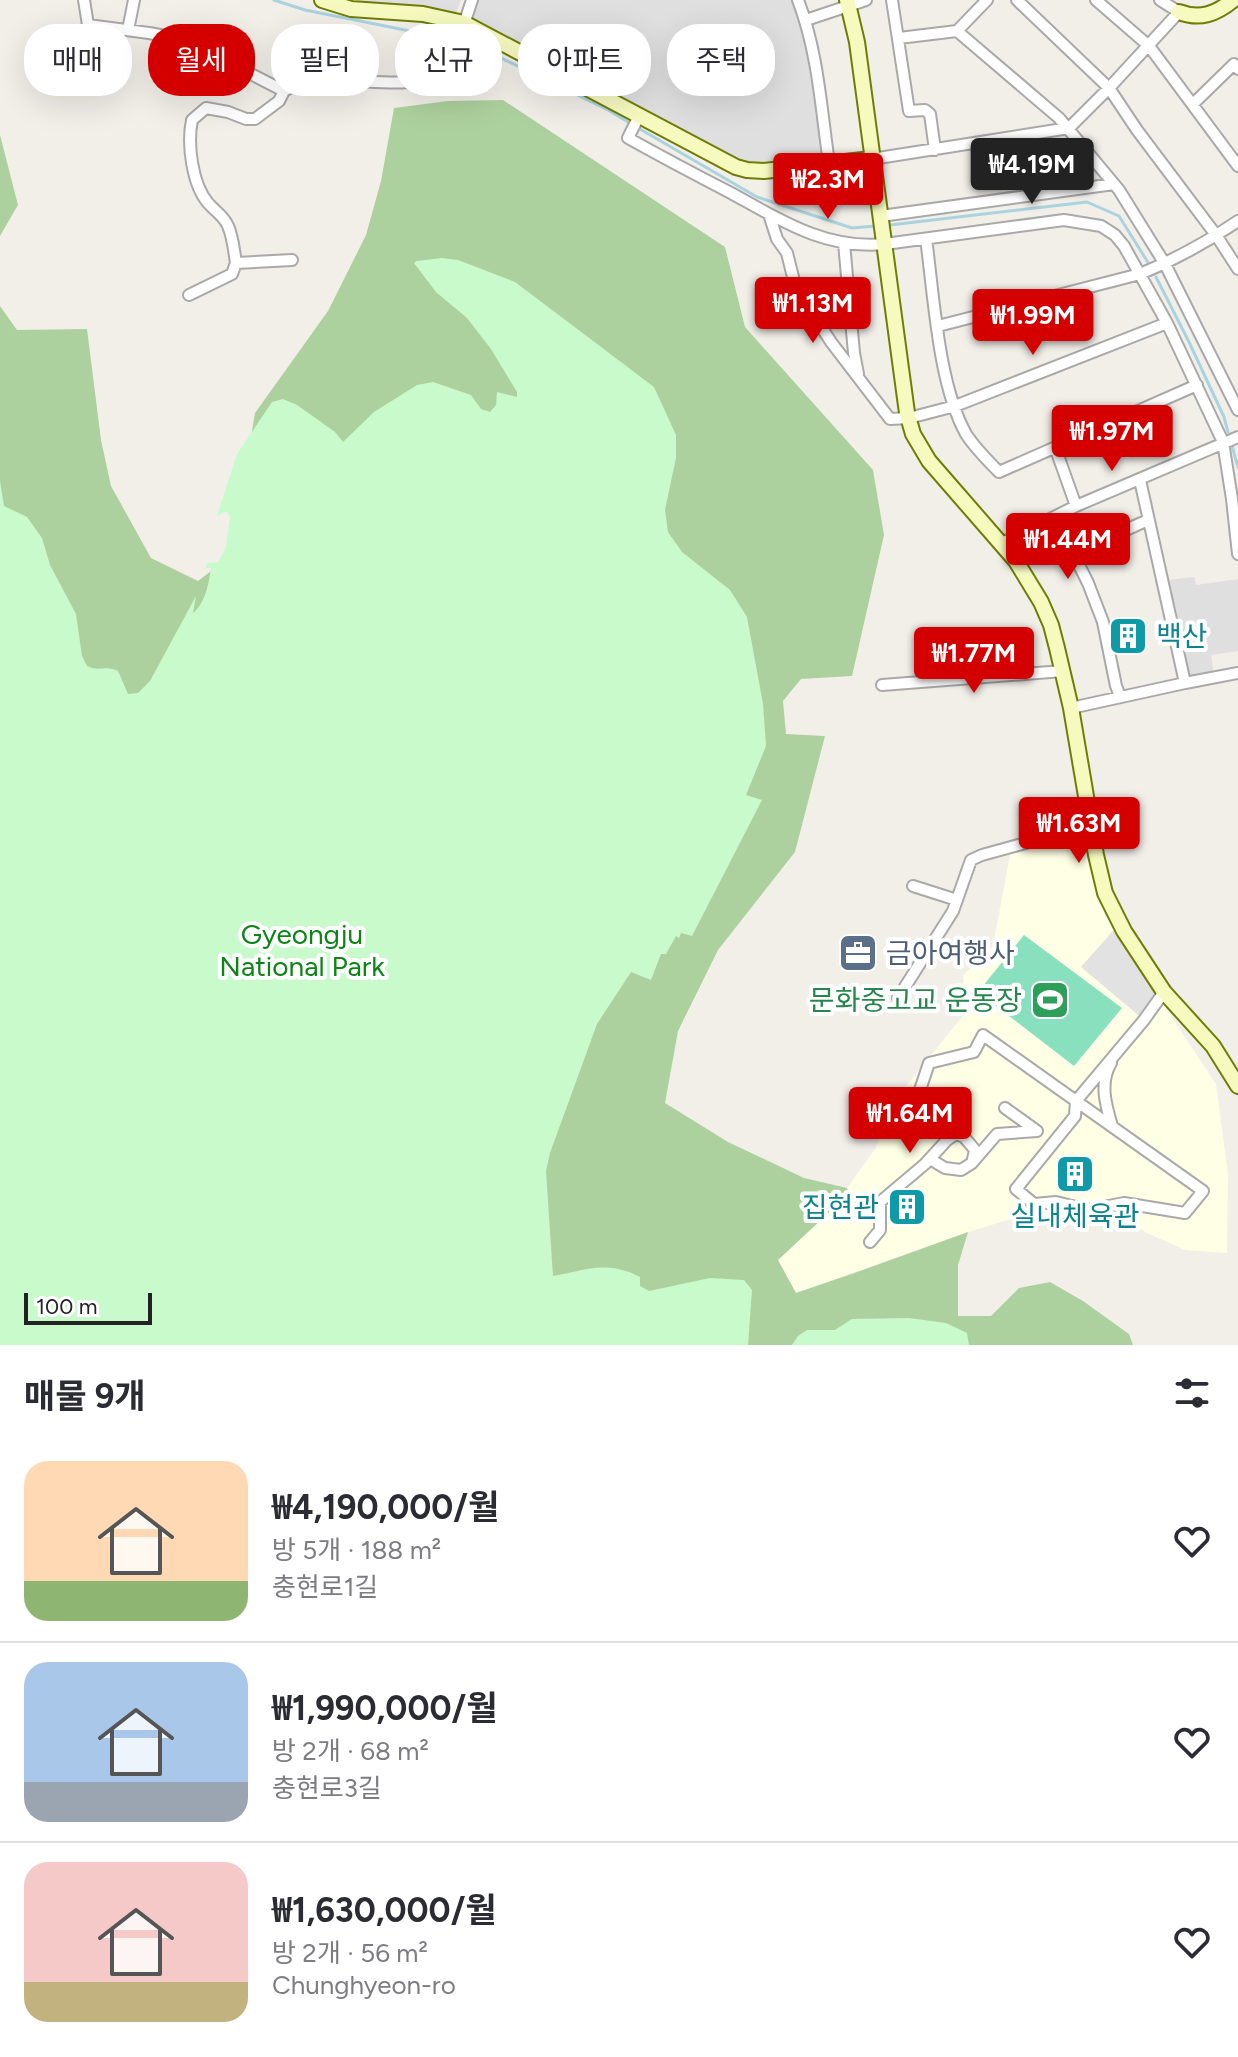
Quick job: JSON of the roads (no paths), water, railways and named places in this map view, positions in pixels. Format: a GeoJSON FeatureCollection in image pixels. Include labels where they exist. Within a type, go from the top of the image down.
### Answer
{"type":"FeatureCollection","features":[{"type":"Feature","properties":{"kind":"street"},"geometry":{"type":"LineString","coordinates":[[84,0],[88,24]]}},
{"type":"Feature","properties":{"kind":"street"},"geometry":{"type":"LineString","coordinates":[[129,24],[134,0]]}},
{"type":"Feature","properties":{"kind":"street"},"geometry":{"type":"LineString","coordinates":[[322,0],[351,9],[423,14],[464,23],[736,167],[764,171],[872,159],[1069,128],[1179,12]]}},
{"type":"Feature","properties":{"kind":"street"},"geometry":{"type":"LineString","coordinates":[[379,81],[430,79],[443,70],[462,31],[472,0]]}},
{"type":"Feature","properties":{"kind":"street"},"geometry":{"type":"LineString","coordinates":[[798,0],[813,51],[829,163]]}},
{"type":"Feature","properties":{"kind":"street"},"geometry":{"type":"LineString","coordinates":[[806,20],[848,3],[866,0]]}},
{"type":"Feature","properties":{"kind":"street"},"geometry":{"type":"LineString","coordinates":[[892,0],[909,111],[925,110],[930,114],[935,150]]}},
{"type":"Feature","properties":{"kind":"street"},"geometry":{"type":"LineString","coordinates":[[899,38],[957,31],[987,0]]}},
{"type":"Feature","properties":{"kind":"street"},"geometry":{"type":"LineString","coordinates":[[1017,0],[1109,88],[1238,269]]}},
{"type":"Feature","properties":{"kind":"street"},"geometry":{"type":"LineString","coordinates":[[1096,0],[1149,46],[1238,166]]}},
{"type":"Feature","properties":{"kind":"street"},"geometry":{"type":"LineString","coordinates":[[1160,0],[1189,16],[1220,11],[1233,0]]}},
{"type":"Feature","properties":{"kind":"street"},"geometry":{"type":"LineString","coordinates":[[848,3],[857,42],[909,418],[919,446],[942,478],[1002,543],[1041,602],[1051,625],[1063,671],[1105,893],[1124,931],[1164,992],[1213,1046],[1238,1086]]}},
{"type":"Feature","properties":{"kind":"street"},"geometry":{"type":"LineString","coordinates":[[132,31],[203,43],[271,84]]}},
{"type":"Feature","properties":{"kind":"street"},"geometry":{"type":"LineString","coordinates":[[957,31],[1069,128],[1114,184],[1165,264],[1238,410]]}},
{"type":"Feature","properties":{"kind":"street"},"geometry":{"type":"LineString","coordinates":[[1193,104],[1234,64],[1238,69]]}},
{"type":"Feature","properties":{"kind":"street"},"geometry":{"type":"LineString","coordinates":[[189,295],[232,274],[236,263],[224,218],[196,184],[189,134],[192,120],[206,108],[255,119],[282,96]]}},
{"type":"Feature","properties":{"kind":"street"},"geometry":{"type":"LineString","coordinates":[[639,116],[628,138],[769,214],[807,232],[844,243],[867,246],[1047,221],[1077,220],[1109,230],[1119,239],[1167,323],[1223,442],[1238,554]]}},
{"type":"Feature","properties":{"kind":"street"},"geometry":{"type":"LineString","coordinates":[[881,216],[1114,184]]}},
{"type":"Feature","properties":{"kind":"street"},"geometry":{"type":"LineString","coordinates":[[769,214],[802,297],[831,342],[890,419],[909,418],[955,406],[1167,323]]}},
{"type":"Feature","properties":{"kind":"street"},"geometry":{"type":"LineString","coordinates":[[938,326],[1140,274],[1165,264],[1238,221]]}},
{"type":"Feature","properties":{"kind":"street"},"geometry":{"type":"LineString","coordinates":[[926,239],[947,384],[967,436],[999,472],[1197,385]]}},
{"type":"Feature","properties":{"kind":"street"},"geometry":{"type":"LineString","coordinates":[[844,243],[854,353],[860,379]]}},
{"type":"Feature","properties":{"kind":"street"},"geometry":{"type":"LineString","coordinates":[[236,263],[292,260]]}},
{"type":"Feature","properties":{"kind":"street"},"geometry":{"type":"LineString","coordinates":[[1002,543],[1076,506],[1238,437]]}},
{"type":"Feature","properties":{"kind":"street"},"geometry":{"type":"LineString","coordinates":[[1055,447],[1076,506]]}},
{"type":"Feature","properties":{"kind":"street"},"geometry":{"type":"LineString","coordinates":[[1140,480],[1185,683]]}},
{"type":"Feature","properties":{"kind":"street"},"geometry":{"type":"LineString","coordinates":[[1120,696],[1103,622],[1076,555],[1148,520]]}},
{"type":"Feature","properties":{"kind":"street"},"geometry":{"type":"LineString","coordinates":[[882,685],[1063,671]]}},
{"type":"Feature","properties":{"kind":"street"},"geometry":{"type":"LineString","coordinates":[[1071,708],[1238,673]]}},
{"type":"Feature","properties":{"kind":"street"},"geometry":{"type":"LineString","coordinates":[[898,998],[953,911],[971,860],[1091,825]]}},
{"type":"Feature","properties":{"kind":"street"},"geometry":{"type":"LineString","coordinates":[[913,886],[957,900]]}},
{"type":"Feature","properties":{"kind":"street"},"geometry":{"type":"LineString","coordinates":[[947,1140],[919,1093],[929,1063],[974,1052],[983,1035],[1076,1101],[1112,1126],[1203,1191],[1185,1213],[1124,1203],[1088,1210],[1056,1202],[1034,1204],[1016,1189],[1075,1116],[1076,1101],[1164,992]]}},
{"type":"Feature","properties":{"kind":"street"},"geometry":{"type":"LineString","coordinates":[[1112,1126],[1104,1099],[1108,1069],[1119,1049]]}},
{"type":"Feature","properties":{"kind":"street"},"geometry":{"type":"LineString","coordinates":[[930,1159],[945,1168],[961,1170],[972,1163],[997,1134],[1037,1131],[1005,1108]]}},
{"type":"Feature","properties":{"kind":"street"},"geometry":{"type":"LineString","coordinates":[[870,1242],[880,1230],[880,1202],[947,1140],[956,1134],[964,1137],[975,1150],[972,1163]]}},
{"type":"Feature","properties":{"kind":"waterway"},"geometry":{"type":"LineString","coordinates":[[274,0],[305,10],[395,28]]}},
{"type":"Feature","properties":{"kind":"waterway"},"geometry":{"type":"LineString","coordinates":[[502,59],[628,122]]}},
{"type":"Feature","properties":{"kind":"waterway"},"geometry":{"type":"LineString","coordinates":[[640,129],[757,197],[852,228],[875,226]]}},
{"type":"Feature","properties":{"kind":"waterway"},"geometry":{"type":"LineString","coordinates":[[890,225],[1087,202],[1119,216],[1149,264]]}},
{"type":"Feature","properties":{"kind":"waterway"},"geometry":{"type":"LineString","coordinates":[[1156,277],[1224,417],[1228,432]]}},
{"type":"Feature","properties":{"kind":"waterway"},"geometry":{"type":"LineString","coordinates":[[1232,446],[1238,467]]}},
{"type":"Feature","properties":{"kind":"place","name":"백산"},"geometry":{"type":"Point","coordinates":[1128,636]}},
{"type":"Feature","properties":{"kind":"place","name":"금아여행사"},"geometry":{"type":"Point","coordinates":[858,953]}},
{"type":"Feature","properties":{"kind":"place","name":"문화중고교 운동장"},"geometry":{"type":"Point","coordinates":[1050,1000]}},
{"type":"Feature","properties":{"kind":"place","name":"실내체육관"},"geometry":{"type":"Point","coordinates":[1075,1174]}},
{"type":"Feature","properties":{"kind":"place","name":"집현관"},"geometry":{"type":"Point","coordinates":[907,1207]}},
{"type":"Feature","properties":{"kind":"park label","name":"Gyeongju National Park"},"geometry":{"type":"Point","coordinates":[302,950]}}]}
